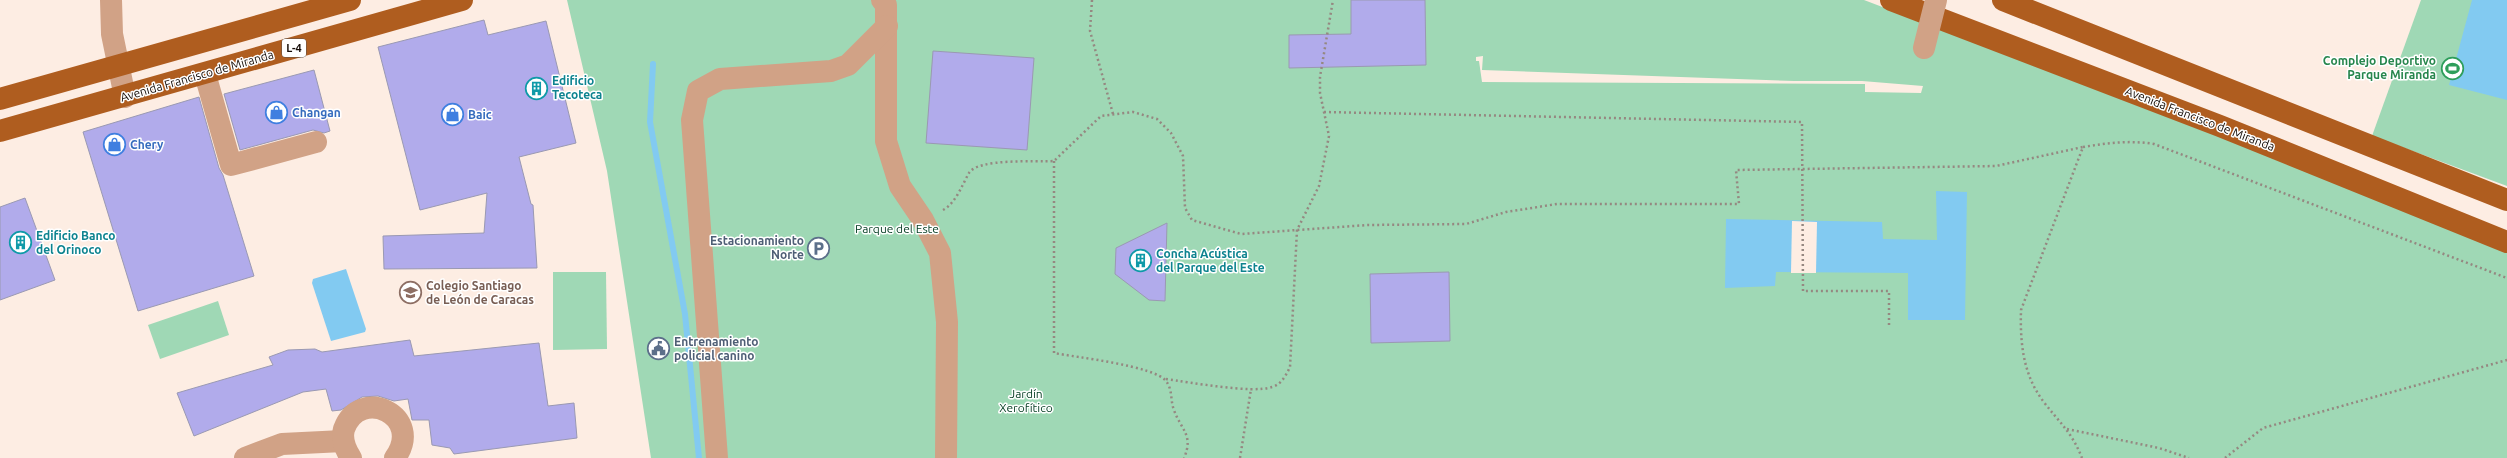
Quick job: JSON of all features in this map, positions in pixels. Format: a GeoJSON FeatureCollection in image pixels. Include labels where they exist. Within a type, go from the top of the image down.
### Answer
{"type":"FeatureCollection","features":[{"type":"Feature","properties":{"kind":"main road"},"geometry":{"type":"LineString","coordinates":[[0,99],[350,0]]}},
{"type":"Feature","properties":{"kind":"main road","name":"Avenida Francisco de Miranda"},"geometry":{"type":"LineString","coordinates":[[0,131],[125,96],[199,83],[462,0]]}},
{"type":"Feature","properties":{"kind":"main road","name":"Avenida Francisco de Miranda"},"geometry":{"type":"LineString","coordinates":[[1891,0],[2220,126],[2507,242]]}},
{"type":"Feature","properties":{"kind":"main road"},"geometry":{"type":"LineString","coordinates":[[2003,0],[2507,200]]}},
{"type":"Feature","properties":{"kind":"street"},"geometry":{"type":"LineString","coordinates":[[111,0],[112,34],[120,64],[125,96]]}},
{"type":"Feature","properties":{"kind":"street"},"geometry":{"type":"LineString","coordinates":[[1924,48],[1936,0]]}},
{"type":"Feature","properties":{"kind":"street"},"geometry":{"type":"LineString","coordinates":[[886,8],[886,141],[900,186],[923,220],[940,253],[947,322],[946,458]]}},
{"type":"Feature","properties":{"kind":"street"},"geometry":{"type":"LineString","coordinates":[[717,458],[692,120],[698,91],[720,79],[837,69],[848,65],[860,55],[886,8]]}},
{"type":"Feature","properties":{"kind":"street"},"geometry":{"type":"LineString","coordinates":[[199,83],[231,165],[316,142]]}},
{"type":"Feature","properties":{"kind":"street"},"geometry":{"type":"LineString","coordinates":[[245,458],[282,444],[347,450],[346,423],[355,413],[365,408],[386,410],[396,417],[401,426],[404,440],[401,450],[395,458]]}},
{"type":"Feature","properties":{"kind":"path"},"geometry":{"type":"LineString","coordinates":[[1092,0],[1090,31],[1113,114]]}},
{"type":"Feature","properties":{"kind":"path"},"geometry":{"type":"LineString","coordinates":[[1054,161],[1054,353],[1130,366],[1150,371],[1166,380],[1251,389],[1272,388],[1282,382],[1290,367],[1297,230],[1319,186],[1329,136],[1320,93],[1320,77],[1333,0]]}},
{"type":"Feature","properties":{"kind":"path"},"geometry":{"type":"LineString","coordinates":[[923,220],[947,208],[963,186],[970,171],[978,166],[989,163],[1054,161],[1101,116],[1133,112],[1157,119],[1171,133],[1183,156],[1185,208],[1192,220],[1241,234],[1368,225],[1466,224],[1506,212],[1557,204],[1739,204],[1736,170],[1996,166],[2083,146],[2139,141],[2154,144],[2507,278]]}},
{"type":"Feature","properties":{"kind":"path"},"geometry":{"type":"LineString","coordinates":[[1324,112],[1802,122],[1804,169],[1803,291],[1888,291],[1889,328]]}},
{"type":"Feature","properties":{"kind":"path"},"geometry":{"type":"LineString","coordinates":[[2082,458],[2066,428],[2042,400],[2024,362],[2020,337],[2021,310],[2083,146]]}},
{"type":"Feature","properties":{"kind":"path"},"geometry":{"type":"LineString","coordinates":[[2225,458],[2263,428],[2507,360]]}},
{"type":"Feature","properties":{"kind":"path"},"geometry":{"type":"LineString","coordinates":[[1166,380],[1172,393],[1174,410],[1185,430],[1189,445],[1184,458]]}},
{"type":"Feature","properties":{"kind":"path"},"geometry":{"type":"LineString","coordinates":[[1240,458],[1251,389]]}},
{"type":"Feature","properties":{"kind":"path"},"geometry":{"type":"LineString","coordinates":[[2066,428],[2159,448],[2189,458]]}},
{"type":"Feature","properties":{"kind":"green space","name":"Parque del Este"},"geometry":{"type":"Polygon","coordinates":[[[567,0],[1864,0],[2253,148],[2507,253],[2507,458],[651,458],[607,171],[567,0]],[[1483,56],[1476,57],[1476,61],[1479,61],[1482,82],[1865,84],[1865,92],[1921,93],[1923,86],[1862,81],[1794,81],[1482,70],[1483,56]]]}},
{"type":"Feature","properties":{"kind":"green space","name":"Complejo Deportivo Parque Miranda"},"geometry":{"type":"Polygon","coordinates":[[[2421,0],[2507,0],[2507,186],[2372,136],[2421,0]]]}},
{"type":"Feature","properties":{"kind":"green space"},"geometry":{"type":"Polygon","coordinates":[[[553,272],[606,272],[607,349],[553,350],[553,272]]]}},
{"type":"Feature","properties":{"kind":"green space"},"geometry":{"type":"Polygon","coordinates":[[[218,301],[229,335],[160,359],[148,325],[218,301]]]}},
{"type":"Feature","properties":{"kind":"water"},"geometry":{"type":"Polygon","coordinates":[[[2472,0],[2507,0],[2507,100],[2449,85],[2472,0]]]}},
{"type":"Feature","properties":{"kind":"water"},"geometry":{"type":"Polygon","coordinates":[[[1936,191],[1967,192],[1965,320],[1908,320],[1908,273],[1776,272],[1775,286],[1725,288],[1726,219],[1882,222],[1883,239],[1937,240],[1936,191]]]}},
{"type":"Feature","properties":{"kind":"water"},"geometry":{"type":"Polygon","coordinates":[[[346,269],[366,329],[365,332],[331,341],[312,283],[313,279],[346,269]]]}},
{"type":"Feature","properties":{"kind":"pier"},"geometry":{"type":"Polygon","coordinates":[[[1792,221],[1817,222],[1816,273],[1791,273],[1792,221]]]}},
{"type":"Feature","properties":{"kind":"building"},"geometry":{"type":"Polygon","coordinates":[[[1351,0],[1425,0],[1426,65],[1289,68],[1289,35],[1351,34],[1351,0]]]}},
{"type":"Feature","properties":{"kind":"building"},"geometry":{"type":"Polygon","coordinates":[[[484,20],[488,35],[546,21],[576,143],[519,157],[531,204],[533,205],[537,268],[384,269],[383,236],[484,233],[487,193],[420,210],[378,47],[484,20]]]}},
{"type":"Feature","properties":{"kind":"building"},"geometry":{"type":"Polygon","coordinates":[[[933,51],[1034,58],[1027,150],[926,143],[933,51]]]}},
{"type":"Feature","properties":{"kind":"building","name":"Changan"},"geometry":{"type":"Polygon","coordinates":[[[314,70],[330,131],[324,133],[313,130],[240,150],[224,94],[314,70]]]}},
{"type":"Feature","properties":{"kind":"building"},"geometry":{"type":"Polygon","coordinates":[[[199,97],[219,168],[223,175],[254,276],[138,311],[83,132],[199,97]]]}},
{"type":"Feature","properties":{"kind":"building","name":"Edificio Banco del Orinoco"},"geometry":{"type":"Polygon","coordinates":[[[25,198],[55,280],[0,300],[0,207],[25,198]]]}},
{"type":"Feature","properties":{"kind":"building","name":"Concha Acústica del Parque del Este"},"geometry":{"type":"Polygon","coordinates":[[[1167,223],[1165,301],[1149,300],[1115,274],[1116,248],[1167,223]]]}},
{"type":"Feature","properties":{"kind":"building"},"geometry":{"type":"Polygon","coordinates":[[[1449,272],[1450,341],[1371,343],[1370,274],[1449,272]]]}},
{"type":"Feature","properties":{"kind":"building"},"geometry":{"type":"Polygon","coordinates":[[[410,340],[414,356],[539,343],[548,406],[574,403],[577,438],[454,454],[450,448],[432,445],[429,420],[412,420],[408,399],[394,401],[378,396],[362,397],[341,410],[332,411],[326,389],[303,392],[194,436],[177,393],[273,365],[269,357],[288,350],[315,349],[322,352],[410,340]]]}},
{"type":"Feature","properties":{"kind":"waterway"},"geometry":{"type":"LineString","coordinates":[[653,64],[650,122],[685,314],[699,458]]}},
{"type":"Feature","properties":{"kind":"place","name":"Complejo Deportivo Parque Miranda"},"geometry":{"type":"Point","coordinates":[2452,68]}},
{"type":"Feature","properties":{"kind":"place","name":"Edificio Tecoteca"},"geometry":{"type":"Point","coordinates":[537,88]}},
{"type":"Feature","properties":{"kind":"place","name":"Changan"},"geometry":{"type":"Point","coordinates":[276,113]}},
{"type":"Feature","properties":{"kind":"place","name":"Baic"},"geometry":{"type":"Point","coordinates":[452,115]}},
{"type":"Feature","properties":{"kind":"place","name":"Chery"},"geometry":{"type":"Point","coordinates":[115,145]}},
{"type":"Feature","properties":{"kind":"place","name":"Edificio Banco del Orinoco"},"geometry":{"type":"Point","coordinates":[21,243]}},
{"type":"Feature","properties":{"kind":"place","name":"Estacionamiento Norte"},"geometry":{"type":"Point","coordinates":[819,248]}},
{"type":"Feature","properties":{"kind":"place","name":"Concha Acústica del Parque del Este"},"geometry":{"type":"Point","coordinates":[1141,261]}},
{"type":"Feature","properties":{"kind":"place","name":"Colegio Santiago de León de Caracas"},"geometry":{"type":"Point","coordinates":[410,293]}},
{"type":"Feature","properties":{"kind":"place","name":"Entrenamiento policial canino"},"geometry":{"type":"Point","coordinates":[659,349]}},
{"type":"Feature","properties":{"kind":"park label","name":"Jardín Xerofítico"},"geometry":{"type":"Point","coordinates":[1026,401]}}]}
